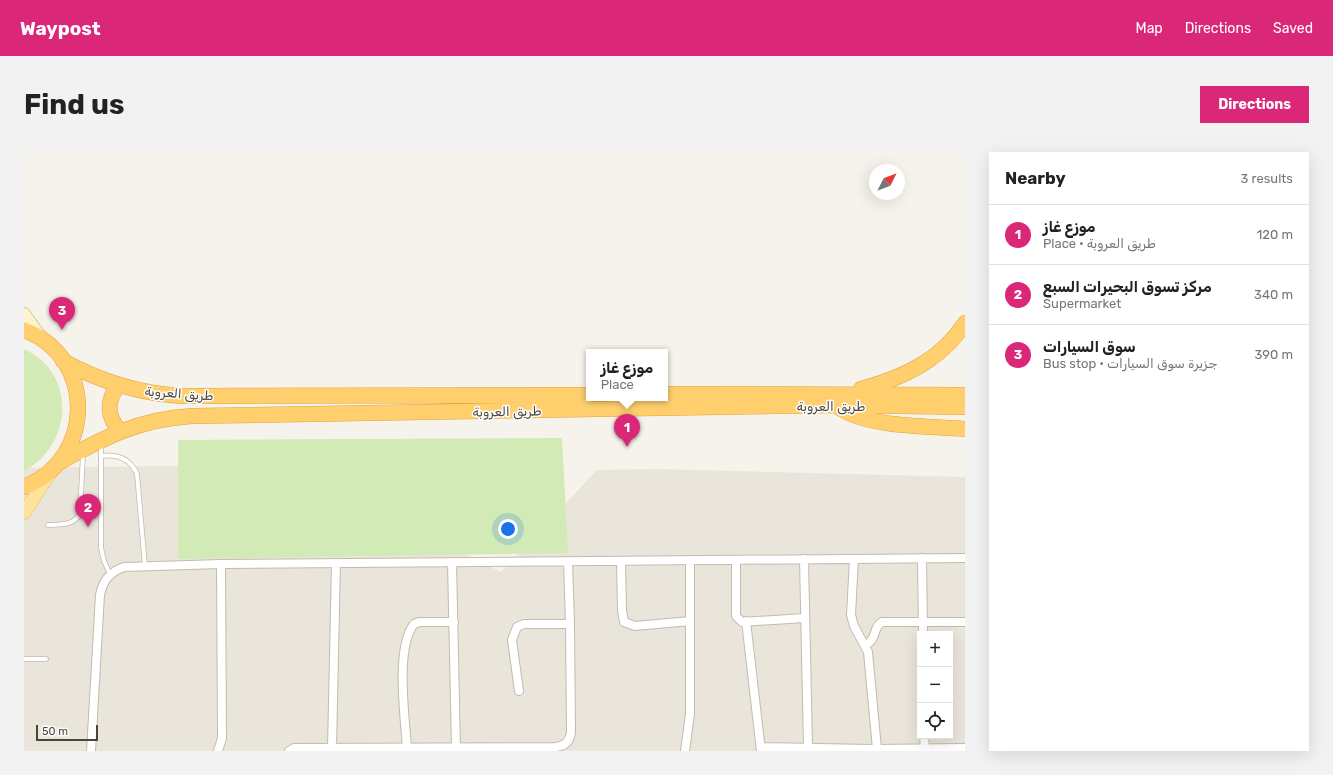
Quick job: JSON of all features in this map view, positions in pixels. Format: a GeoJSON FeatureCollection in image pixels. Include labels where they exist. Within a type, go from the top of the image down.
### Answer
{"type":"FeatureCollection","features":[{"type":"Feature","properties":{"kind":"highway"},"geometry":{"type":"LineString","coordinates":[[965,323],[948,344],[919,367],[886,382],[839,399],[852,415],[882,422],[965,428]]}},
{"type":"Feature","properties":{"kind":"highway"},"geometry":{"type":"LineString","coordinates":[[24,330],[43,340],[63,361],[76,388],[78,413],[74,438],[55,467]]}},
{"type":"Feature","properties":{"kind":"highway","name":"طريق العروبة"},"geometry":{"type":"LineString","coordinates":[[63,361],[96,377],[119,385],[151,393],[184,396],[586,395]]}},
{"type":"Feature","properties":{"kind":"highway"},"geometry":{"type":"LineString","coordinates":[[119,385],[111,398],[109,408],[114,423],[120,431]]}},
{"type":"Feature","properties":{"kind":"highway","name":"طريق العروبة"},"geometry":{"type":"LineString","coordinates":[[668,394],[839,399],[965,407]]}},
{"type":"Feature","properties":{"kind":"highway","name":"طريق العروبة"},"geometry":{"type":"LineString","coordinates":[[24,487],[35,482],[83,449],[120,431],[162,419],[192,416],[839,399],[965,394]]}},
{"type":"Feature","properties":{"kind":"main road"},"geometry":{"type":"LineString","coordinates":[[24,314],[43,340]]}},
{"type":"Feature","properties":{"kind":"main road"},"geometry":{"type":"LineString","coordinates":[[24,513],[55,467]]}},
{"type":"Feature","properties":{"kind":"street"},"geometry":{"type":"LineString","coordinates":[[922,558],[923,631]]}},
{"type":"Feature","properties":{"kind":"street"},"geometry":{"type":"LineString","coordinates":[[91,751],[100,595],[105,580],[110,574],[124,567],[221,564],[965,558]]}},
{"type":"Feature","properties":{"kind":"street"},"geometry":{"type":"LineString","coordinates":[[854,559],[851,615],[854,626],[866,645],[869,656],[874,750]]}},
{"type":"Feature","properties":{"kind":"street"},"geometry":{"type":"LineString","coordinates":[[685,751],[690,714],[690,560]]}},
{"type":"Feature","properties":{"kind":"street"},"geometry":{"type":"LineString","coordinates":[[736,560],[736,616],[740,621],[746,622],[805,618]]}},
{"type":"Feature","properties":{"kind":"street"},"geometry":{"type":"LineString","coordinates":[[804,560],[808,747]]}},
{"type":"Feature","properties":{"kind":"street"},"geometry":{"type":"LineString","coordinates":[[289,751],[294,748],[508,749],[556,747],[565,744],[568,741],[571,732],[568,561]]}},
{"type":"Feature","properties":{"kind":"street"},"geometry":{"type":"LineString","coordinates":[[620,561],[623,618],[628,624],[635,626],[690,620]]}},
{"type":"Feature","properties":{"kind":"street"},"geometry":{"type":"LineString","coordinates":[[452,562],[456,748]]}},
{"type":"Feature","properties":{"kind":"street"},"geometry":{"type":"LineString","coordinates":[[332,748],[336,563]]}},
{"type":"Feature","properties":{"kind":"street"},"geometry":{"type":"LineString","coordinates":[[218,751],[222,738],[221,564]]}},
{"type":"Feature","properties":{"kind":"street"},"geometry":{"type":"LineString","coordinates":[[407,748],[403,660],[409,633],[414,624],[420,622],[454,622]]}},
{"type":"Feature","properties":{"kind":"street"},"geometry":{"type":"LineString","coordinates":[[746,622],[761,749],[808,747],[874,750],[925,748],[963,749]]}},
{"type":"Feature","properties":{"kind":"street"},"geometry":{"type":"LineString","coordinates":[[866,645],[873,640],[878,624],[882,622],[965,622]]}},
{"type":"Feature","properties":{"kind":"street"},"geometry":{"type":"LineString","coordinates":[[519,691],[512,640],[517,627],[524,624],[570,624]]}},
{"type":"Feature","properties":{"kind":"street"},"geometry":{"type":"LineString","coordinates":[[924,739],[925,748]]}},
{"type":"Feature","properties":{"kind":"lane"},"geometry":{"type":"LineString","coordinates":[[100,440],[101,548],[104,562],[110,574]]}},
{"type":"Feature","properties":{"kind":"lane"},"geometry":{"type":"LineString","coordinates":[[48,525],[68,524],[76,520],[80,514],[83,449]]}},
{"type":"Feature","properties":{"kind":"lane"},"geometry":{"type":"LineString","coordinates":[[101,456],[114,455],[124,458],[132,465],[137,474],[145,566]]}},
{"type":"Feature","properties":{"kind":"lane"},"geometry":{"type":"LineString","coordinates":[[24,659],[46,658]]}},
{"type":"Feature","properties":{"kind":"shaded area"},"geometry":{"type":"Polygon","coordinates":[[[282,464],[501,572],[597,470],[657,469],[965,477],[965,751],[24,751],[24,468],[282,464]]]}},
{"type":"Feature","properties":{"kind":"green space"},"geometry":{"type":"Polygon","coordinates":[[[24,349],[41,360],[53,375],[60,391],[62,409],[60,427],[52,444],[40,459],[24,471],[24,349]]]}},
{"type":"Feature","properties":{"kind":"green space"},"geometry":{"type":"Polygon","coordinates":[[[562,438],[568,553],[178,559],[178,440],[562,438]]]}},
{"type":"Feature","properties":{"kind":"place","name":"سوق السيارات"},"geometry":{"type":"Point","coordinates":[62,330]}},
{"type":"Feature","properties":{"kind":"place","name":"موزع غاز"},"geometry":{"type":"Point","coordinates":[627,447]}},
{"type":"Feature","properties":{"kind":"place","name":"مركز تسوق البحيرات السبع"},"geometry":{"type":"Point","coordinates":[88,527]}}]}
